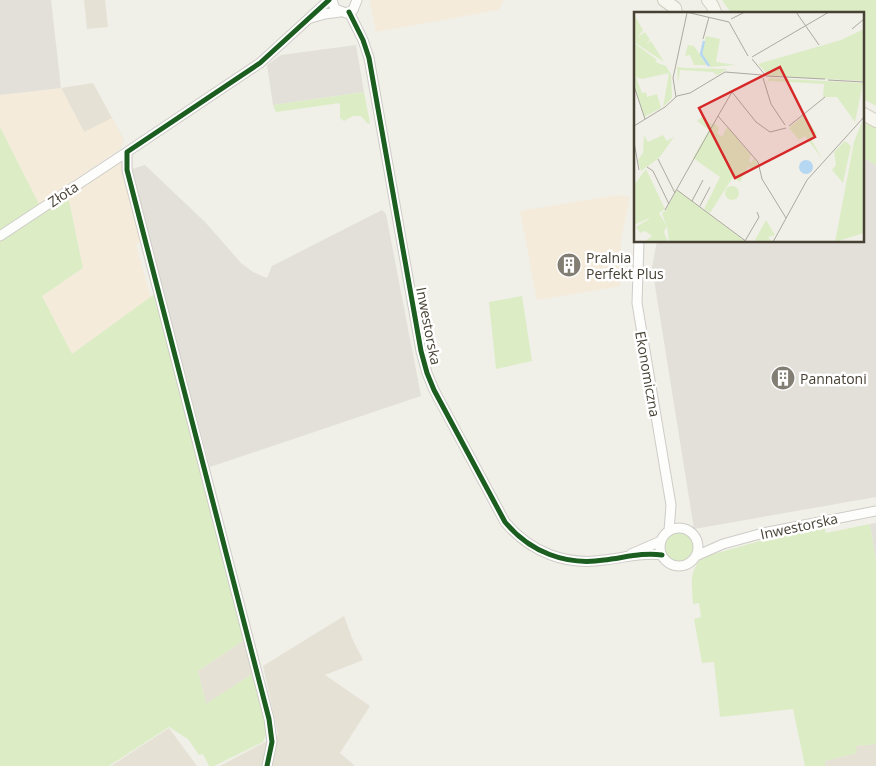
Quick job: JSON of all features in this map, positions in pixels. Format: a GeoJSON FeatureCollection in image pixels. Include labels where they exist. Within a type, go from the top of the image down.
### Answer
{"type":"FeatureCollection","features":[{"type":"Feature","properties":{"kind":"main road"},"geometry":{"type":"LineString","coordinates":[[664,0],[675,8],[676,12]]}},
{"type":"Feature","properties":{"kind":"main road"},"geometry":{"type":"LineString","coordinates":[[677,12],[684,0]]}},
{"type":"Feature","properties":{"kind":"main road"},"geometry":{"type":"LineString","coordinates":[[708,0],[715,12]]}},
{"type":"Feature","properties":{"kind":"main road"},"geometry":{"type":"LineString","coordinates":[[864,114],[876,121]]}},
{"type":"Feature","properties":{"kind":"street","name":"Inwestorska"},"geometry":{"type":"LineString","coordinates":[[330,0],[335,9],[345,12],[363,40],[369,58],[421,351],[427,373],[434,390],[505,522],[515,535],[528,545],[549,554],[578,562],[603,561],[623,556],[661,541]]}},
{"type":"Feature","properties":{"kind":"street","name":"Złota"},"geometry":{"type":"LineString","coordinates":[[0,236],[260,63],[330,0]]}},
{"type":"Feature","properties":{"kind":"street"},"geometry":{"type":"LineString","coordinates":[[308,19],[325,14],[345,12],[355,7],[356,0]]}},
{"type":"Feature","properties":{"kind":"street"},"geometry":{"type":"LineString","coordinates":[[126,152],[130,180],[269,719],[272,742],[267,766]]}},
{"type":"Feature","properties":{"kind":"street","name":"Ekonomiczna"},"geometry":{"type":"LineString","coordinates":[[638,242],[637,303],[671,505],[670,531]]}},
{"type":"Feature","properties":{"kind":"street","name":"Ekonomiczna"},"geometry":{"type":"LineString","coordinates":[[671,505],[683,529]]}},
{"type":"Feature","properties":{"kind":"street","name":"Inwestorska"},"geometry":{"type":"LineString","coordinates":[[696,556],[723,544],[781,529],[876,511]]}},
{"type":"Feature","properties":{"kind":"street"},"geometry":{"type":"LineString","coordinates":[[683,529],[692,533],[697,542],[696,556],[689,564],[680,566],[670,564],[662,556],[661,541],[670,531],[683,529]]}},
{"type":"Feature","properties":{"kind":"street","name":"Inwestorska"},"geometry":{"type":"LineString","coordinates":[[697,542],[723,544]]}},
{"type":"Feature","properties":{"kind":"street","name":"Inwestorska"},"geometry":{"type":"LineString","coordinates":[[623,556],[655,554],[662,556]]}},
{"type":"Feature","properties":{"kind":"shaded area"},"geometry":{"type":"Polygon","coordinates":[[[0,0],[51,0],[61,88],[0,95],[0,0]]]}},
{"type":"Feature","properties":{"kind":"shaded area"},"geometry":{"type":"Polygon","coordinates":[[[84,0],[105,0],[108,27],[87,29],[84,0]]]}},
{"type":"Feature","properties":{"kind":"shaded area"},"geometry":{"type":"Polygon","coordinates":[[[370,0],[504,0],[498,10],[376,32],[370,0]]]}},
{"type":"Feature","properties":{"kind":"shaded area"},"geometry":{"type":"Polygon","coordinates":[[[356,45],[364,92],[273,105],[267,65],[281,55],[356,45]]]}},
{"type":"Feature","properties":{"kind":"shaded area"},"geometry":{"type":"Polygon","coordinates":[[[93,83],[124,140],[120,149],[84,132],[61,88],[93,83]]]}},
{"type":"Feature","properties":{"kind":"shaded area"},"geometry":{"type":"Polygon","coordinates":[[[61,88],[84,132],[112,118],[124,140],[120,149],[39,204],[0,127],[0,95],[61,88]]]}},
{"type":"Feature","properties":{"kind":"shaded area"},"geometry":{"type":"Polygon","coordinates":[[[864,158],[876,165],[876,497],[694,529],[652,267],[657,242],[864,242],[864,158]]]}},
{"type":"Feature","properties":{"kind":"shaded area"},"geometry":{"type":"Polygon","coordinates":[[[118,162],[123,164],[142,240],[136,245],[151,298],[72,354],[42,296],[83,268],[68,196],[118,162]]]}},
{"type":"Feature","properties":{"kind":"shaded area"},"geometry":{"type":"Polygon","coordinates":[[[145,165],[206,223],[241,263],[253,272],[267,278],[272,266],[382,210],[386,214],[421,396],[210,467],[132,169],[145,165]]]}},
{"type":"Feature","properties":{"kind":"shaded area"},"geometry":{"type":"Polygon","coordinates":[[[617,195],[630,197],[621,240],[620,286],[537,300],[520,211],[617,195]]]}},
{"type":"Feature","properties":{"kind":"shaded area"},"geometry":{"type":"Polygon","coordinates":[[[876,523],[876,562],[870,524],[876,523]]]}},
{"type":"Feature","properties":{"kind":"shaded area"},"geometry":{"type":"Polygon","coordinates":[[[344,616],[363,660],[325,675],[370,706],[340,753],[355,766],[220,766],[278,735],[263,666],[344,616]]]}},
{"type":"Feature","properties":{"kind":"shaded area"},"geometry":{"type":"Polygon","coordinates":[[[244,640],[252,674],[206,705],[198,671],[244,640]]]}},
{"type":"Feature","properties":{"kind":"shaded area"},"geometry":{"type":"Polygon","coordinates":[[[169,728],[197,766],[111,766],[169,728]]]}},
{"type":"Feature","properties":{"kind":"shaded area"},"geometry":{"type":"Polygon","coordinates":[[[876,744],[876,766],[825,766],[825,761],[856,753],[855,746],[876,744]]]}},
{"type":"Feature","properties":{"kind":"green space"},"geometry":{"type":"Polygon","coordinates":[[[722,0],[876,0],[876,106],[864,99],[864,12],[731,12],[722,0]]]}},
{"type":"Feature","properties":{"kind":"green space"},"geometry":{"type":"Polygon","coordinates":[[[364,92],[370,123],[368,124],[361,116],[353,116],[344,121],[340,118],[340,103],[276,112],[273,105],[364,92]]]}},
{"type":"Feature","properties":{"kind":"green space"},"geometry":{"type":"Polygon","coordinates":[[[864,119],[876,127],[876,165],[864,158],[864,119]]]}},
{"type":"Feature","properties":{"kind":"green space"},"geometry":{"type":"Polygon","coordinates":[[[0,127],[39,204],[45,210],[68,196],[83,268],[42,296],[72,354],[156,293],[199,470],[244,640],[198,671],[206,704],[252,674],[267,733],[263,742],[214,766],[209,766],[203,754],[199,755],[188,739],[169,727],[109,766],[0,766],[0,127]]]}},
{"type":"Feature","properties":{"kind":"green space"},"geometry":{"type":"Polygon","coordinates":[[[522,296],[532,361],[496,369],[489,302],[522,296]]]}},
{"type":"Feature","properties":{"kind":"green space"},"geometry":{"type":"Polygon","coordinates":[[[823,523],[826,533],[870,524],[876,562],[876,744],[856,746],[857,753],[825,761],[825,766],[805,766],[793,709],[720,717],[714,662],[702,663],[694,619],[701,617],[699,603],[693,604],[692,579],[695,568],[703,557],[823,523]]]}},
{"type":"Feature","properties":{"kind":"green space"},"geometry":{"type":"Polygon","coordinates":[[[679,532],[685,533],[693,541],[693,553],[685,561],[679,562],[673,561],[665,553],[664,547],[665,541],[673,533],[679,532]]]}},
{"type":"Feature","properties":{"kind":"cycle path"},"geometry":{"type":"LineString","coordinates":[[267,766],[272,742],[269,719],[127,170],[127,152],[260,63],[329,0]]}},
{"type":"Feature","properties":{"kind":"cycle path"},"geometry":{"type":"LineString","coordinates":[[349,12],[363,40],[369,58],[421,351],[427,373],[434,390],[505,522],[537,549],[563,559],[590,561],[640,555],[662,555]]}},
{"type":"Feature","properties":{"kind":"place","name":"Pralnia Perfekt Plus"},"geometry":{"type":"Point","coordinates":[569,265]}},
{"type":"Feature","properties":{"kind":"place","name":"Pannatoni"},"geometry":{"type":"Point","coordinates":[783,378]}}]}
